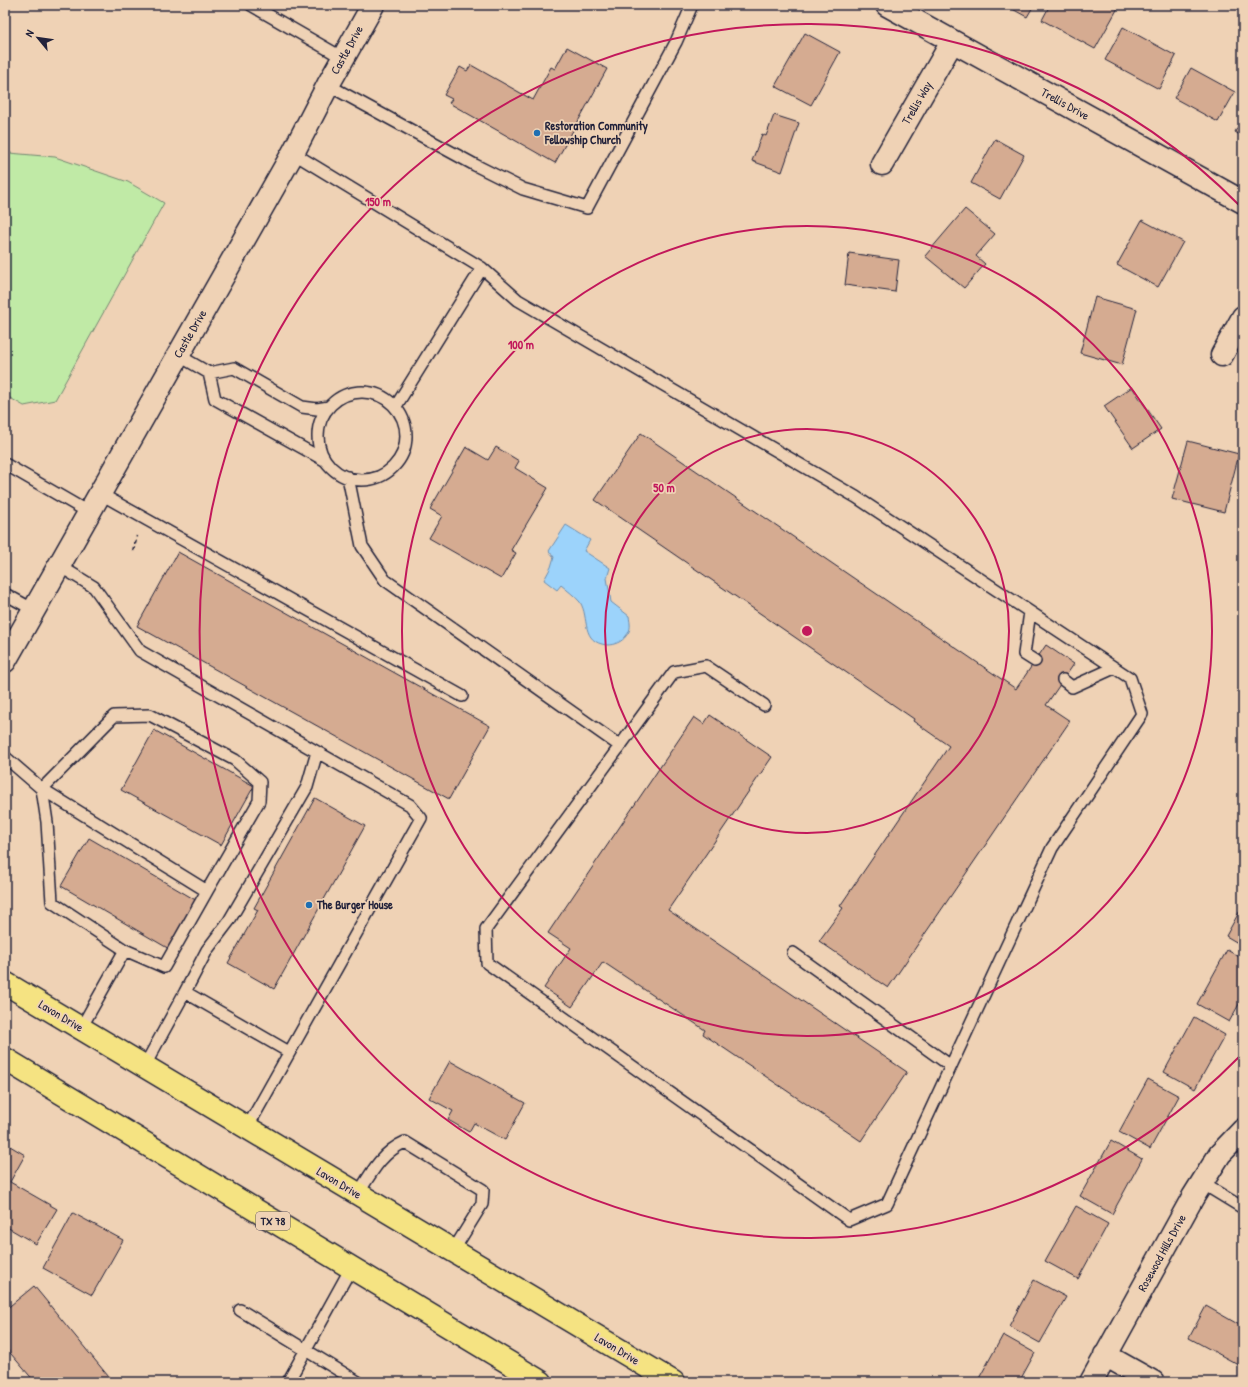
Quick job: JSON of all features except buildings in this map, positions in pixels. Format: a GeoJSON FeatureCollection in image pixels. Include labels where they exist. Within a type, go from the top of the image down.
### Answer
{"type":"FeatureCollection","features":[{"type":"Feature","properties":{"kind":"main road","name":"Lavon Drive"},"geometry":{"type":"LineString","coordinates":[[5,983],[673,1382]]}},
{"type":"Feature","properties":{"kind":"main road","name":"TX 78"},"geometry":{"type":"LineString","coordinates":[[5,1059],[351,1268],[517,1376],[541,1382]]}},
{"type":"Feature","properties":{"kind":"street","name":"Castle Drive"},"geometry":{"type":"LineString","coordinates":[[8,649],[34,610],[58,565],[293,153],[328,85],[373,5]]}},
{"type":"Feature","properties":{"kind":"street","name":"Trellis Drive"},"geometry":{"type":"LineString","coordinates":[[887,5],[1243,202]]}},
{"type":"Feature","properties":{"kind":"street","name":"Trellis Way"},"geometry":{"type":"LineString","coordinates":[[882,164],[952,42]]}},
{"type":"Feature","properties":{"kind":"street"},"geometry":{"type":"LineString","coordinates":[[1222,355],[1243,317]]}},
{"type":"Feature","properties":{"kind":"street","name":"Rosewood Hills Drive"},"geometry":{"type":"LineString","coordinates":[[1091,1382],[1202,1183],[1220,1154],[1243,1130]]}},
{"type":"Feature","properties":{"kind":"street"},"geometry":{"type":"LineString","coordinates":[[1105,1355],[1152,1382]]}},
{"type":"Feature","properties":{"kind":"lane"},"geometry":{"type":"LineString","coordinates":[[251,5],[343,58]]}},
{"type":"Feature","properties":{"kind":"lane"},"geometry":{"type":"LineString","coordinates":[[328,85],[474,166],[523,189],[587,208],[676,42],[692,5]]}},
{"type":"Feature","properties":{"kind":"lane"},"geometry":{"type":"LineString","coordinates":[[293,153],[482,268],[518,300],[856,497],[1130,678],[1142,714],[1052,848],[887,1204],[848,1220],[487,963],[486,929],[674,672],[706,666],[764,705]]}},
{"type":"Feature","properties":{"kind":"lane"},"geometry":{"type":"LineString","coordinates":[[396,406],[482,268]]}},
{"type":"Feature","properties":{"kind":"lane"},"geometry":{"type":"LineString","coordinates":[[178,355],[209,374],[215,399],[327,462],[336,471],[348,477],[362,480],[375,478],[388,472],[398,462],[405,448],[407,433],[404,419],[396,406],[384,397],[370,392],[354,392],[340,397],[329,407],[321,420],[318,435],[320,448],[327,462]]}},
{"type":"Feature","properties":{"kind":"lane"},"geometry":{"type":"LineString","coordinates":[[209,374],[234,368],[302,407],[317,409],[329,407]]}},
{"type":"Feature","properties":{"kind":"lane"},"geometry":{"type":"LineString","coordinates":[[5,464],[94,503],[462,696]]}},
{"type":"Feature","properties":{"kind":"lane"},"geometry":{"type":"LineString","coordinates":[[348,477],[362,546],[385,580],[620,746]]}},
{"type":"Feature","properties":{"kind":"lane"},"geometry":{"type":"LineString","coordinates":[[58,565],[94,587],[140,651],[410,805],[421,818],[246,1128]]}},
{"type":"Feature","properties":{"kind":"lane"},"geometry":{"type":"LineString","coordinates":[[5,594],[34,610]]}},
{"type":"Feature","properties":{"kind":"lane"},"geometry":{"type":"LineString","coordinates":[[1030,612],[1024,654],[1035,661]]}},
{"type":"Feature","properties":{"kind":"lane"},"geometry":{"type":"LineString","coordinates":[[1063,680],[1072,687],[1114,668]]}},
{"type":"Feature","properties":{"kind":"lane"},"geometry":{"type":"LineString","coordinates":[[150,715],[235,760],[260,782],[260,801],[164,967],[125,950],[52,902],[47,822],[42,789],[114,716],[150,715]]}},
{"type":"Feature","properties":{"kind":"lane"},"geometry":{"type":"LineString","coordinates":[[144,1067],[207,950],[229,921],[307,787],[317,752]]}},
{"type":"Feature","properties":{"kind":"lane"},"geometry":{"type":"LineString","coordinates":[[5,757],[42,789],[207,891]]}},
{"type":"Feature","properties":{"kind":"lane"},"geometry":{"type":"LineString","coordinates":[[81,1028],[125,950]]}},
{"type":"Feature","properties":{"kind":"lane"},"geometry":{"type":"LineString","coordinates":[[793,953],[951,1066]]}},
{"type":"Feature","properties":{"kind":"lane"},"geometry":{"type":"LineString","coordinates":[[185,992],[289,1052]]}},
{"type":"Feature","properties":{"kind":"lane"},"geometry":{"type":"LineString","coordinates":[[358,1194],[382,1157],[393,1147],[405,1142],[483,1190],[482,1204],[453,1251]]}},
{"type":"Feature","properties":{"kind":"lane"},"geometry":{"type":"LineString","coordinates":[[1202,1183],[1243,1208]]}},
{"type":"Feature","properties":{"kind":"lane"},"geometry":{"type":"LineString","coordinates":[[288,1382],[351,1268]]}},
{"type":"Feature","properties":{"kind":"lane"},"geometry":{"type":"LineString","coordinates":[[240,1310],[358,1382]]}},
{"type":"Feature","properties":{"kind":"green space"},"geometry":{"type":"Polygon","coordinates":[[[9,153],[55,157],[128,182],[164,203],[55,400],[24,406],[5,395],[5,154],[9,153]]]}},
{"type":"Feature","properties":{"kind":"water"},"geometry":{"type":"Polygon","coordinates":[[[566,525],[590,540],[584,551],[610,568],[607,578],[611,602],[629,616],[630,624],[628,633],[618,643],[607,645],[598,643],[593,639],[589,634],[585,615],[580,602],[561,585],[557,590],[544,580],[551,567],[554,557],[549,551],[566,525]]]}},
{"type":"Feature","properties":{"kind":"place","name":"Restoration Community Fellowship Church"},"geometry":{"type":"Point","coordinates":[537,133]}},
{"type":"Feature","properties":{"kind":"place","name":"The Burger House"},"geometry":{"type":"Point","coordinates":[309,905]}}]}
